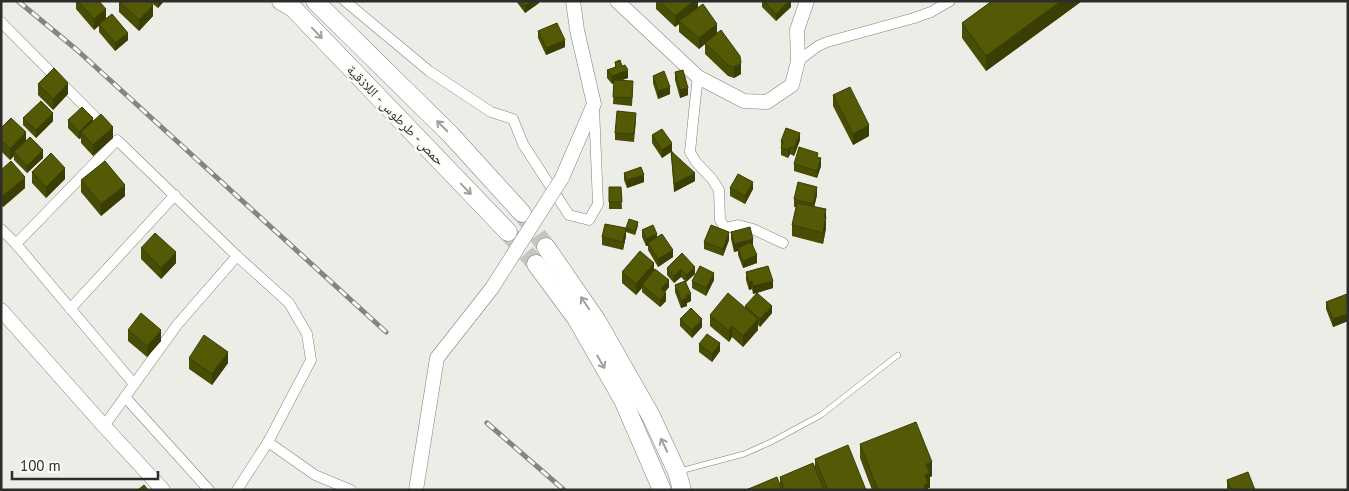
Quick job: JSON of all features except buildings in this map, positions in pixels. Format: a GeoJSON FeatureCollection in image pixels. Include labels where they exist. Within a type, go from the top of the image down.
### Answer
{"type":"FeatureCollection","features":[{"type":"Feature","properties":{"kind":"highway","name":"حمص - طرطوس - اللاذقية"},"geometry":{"type":"LineString","coordinates":[[281,1],[293,8],[508,232]]}},
{"type":"Feature","properties":{"kind":"highway","name":"حمص - طرطوس - اللاذقية"},"geometry":{"type":"LineString","coordinates":[[315,1],[451,135],[522,213]]}},
{"type":"Feature","properties":{"kind":"highway"},"geometry":{"type":"LineString","coordinates":[[546,246],[597,321],[650,416],[677,472],[682,490]]}},
{"type":"Feature","properties":{"kind":"highway"},"geometry":{"type":"LineString","coordinates":[[536,264],[576,318],[623,400],[662,490]]}},
{"type":"Feature","properties":{"kind":"main road"},"geometry":{"type":"LineString","coordinates":[[416,490],[437,358],[492,288],[562,178],[594,104],[577,30],[573,1]]}},
{"type":"Feature","properties":{"kind":"main road"},"geometry":{"type":"LineString","coordinates":[[617,1],[698,77],[744,102],[767,102],[792,85],[798,61],[797,30],[806,1]]}},
{"type":"Feature","properties":{"kind":"main road"},"geometry":{"type":"LineString","coordinates":[[1,310],[162,490]]}},
{"type":"Feature","properties":{"kind":"street"},"geometry":{"type":"LineString","coordinates":[[345,1],[429,71],[491,112],[513,119],[523,144],[569,215],[589,220],[598,204],[594,104]]}},
{"type":"Feature","properties":{"kind":"street"},"geometry":{"type":"LineString","coordinates":[[798,61],[818,46],[827,42],[914,18],[931,12],[950,1]]}},
{"type":"Feature","properties":{"kind":"street"},"geometry":{"type":"LineString","coordinates":[[1,22],[237,256],[289,302],[307,334],[311,360],[268,442],[237,490]]}},
{"type":"Feature","properties":{"kind":"street"},"geometry":{"type":"LineString","coordinates":[[698,77],[690,152],[719,190],[720,220],[725,228],[738,225],[753,229],[783,243]]}},
{"type":"Feature","properties":{"kind":"street"},"geometry":{"type":"LineString","coordinates":[[16,244],[118,140]]}},
{"type":"Feature","properties":{"kind":"street"},"geometry":{"type":"LineString","coordinates":[[70,309],[175,195]]}},
{"type":"Feature","properties":{"kind":"street"},"geometry":{"type":"LineString","coordinates":[[1,229],[16,244],[134,384]]}},
{"type":"Feature","properties":{"kind":"street"},"geometry":{"type":"LineString","coordinates":[[104,426],[177,325],[237,256]]}},
{"type":"Feature","properties":{"kind":"street"},"geometry":{"type":"LineString","coordinates":[[125,397],[209,490]]}},
{"type":"Feature","properties":{"kind":"street"},"geometry":{"type":"LineString","coordinates":[[268,442],[315,476],[351,490]]}},
{"type":"Feature","properties":{"kind":"lane"},"geometry":{"type":"LineString","coordinates":[[677,472],[744,454],[771,442],[820,415],[898,355]]}},
{"type":"Feature","properties":{"kind":"tunnel"},"geometry":{"type":"LineString","coordinates":[[522,213],[546,247]]}},
{"type":"Feature","properties":{"kind":"tunnel"},"geometry":{"type":"LineString","coordinates":[[508,233],[536,264]]}},
{"type":"Feature","properties":{"kind":"railway"},"geometry":{"type":"LineString","coordinates":[[18,1],[77,50],[386,332]]}},
{"type":"Feature","properties":{"kind":"railway"},"geometry":{"type":"LineString","coordinates":[[487,423],[564,490]]}}]}
